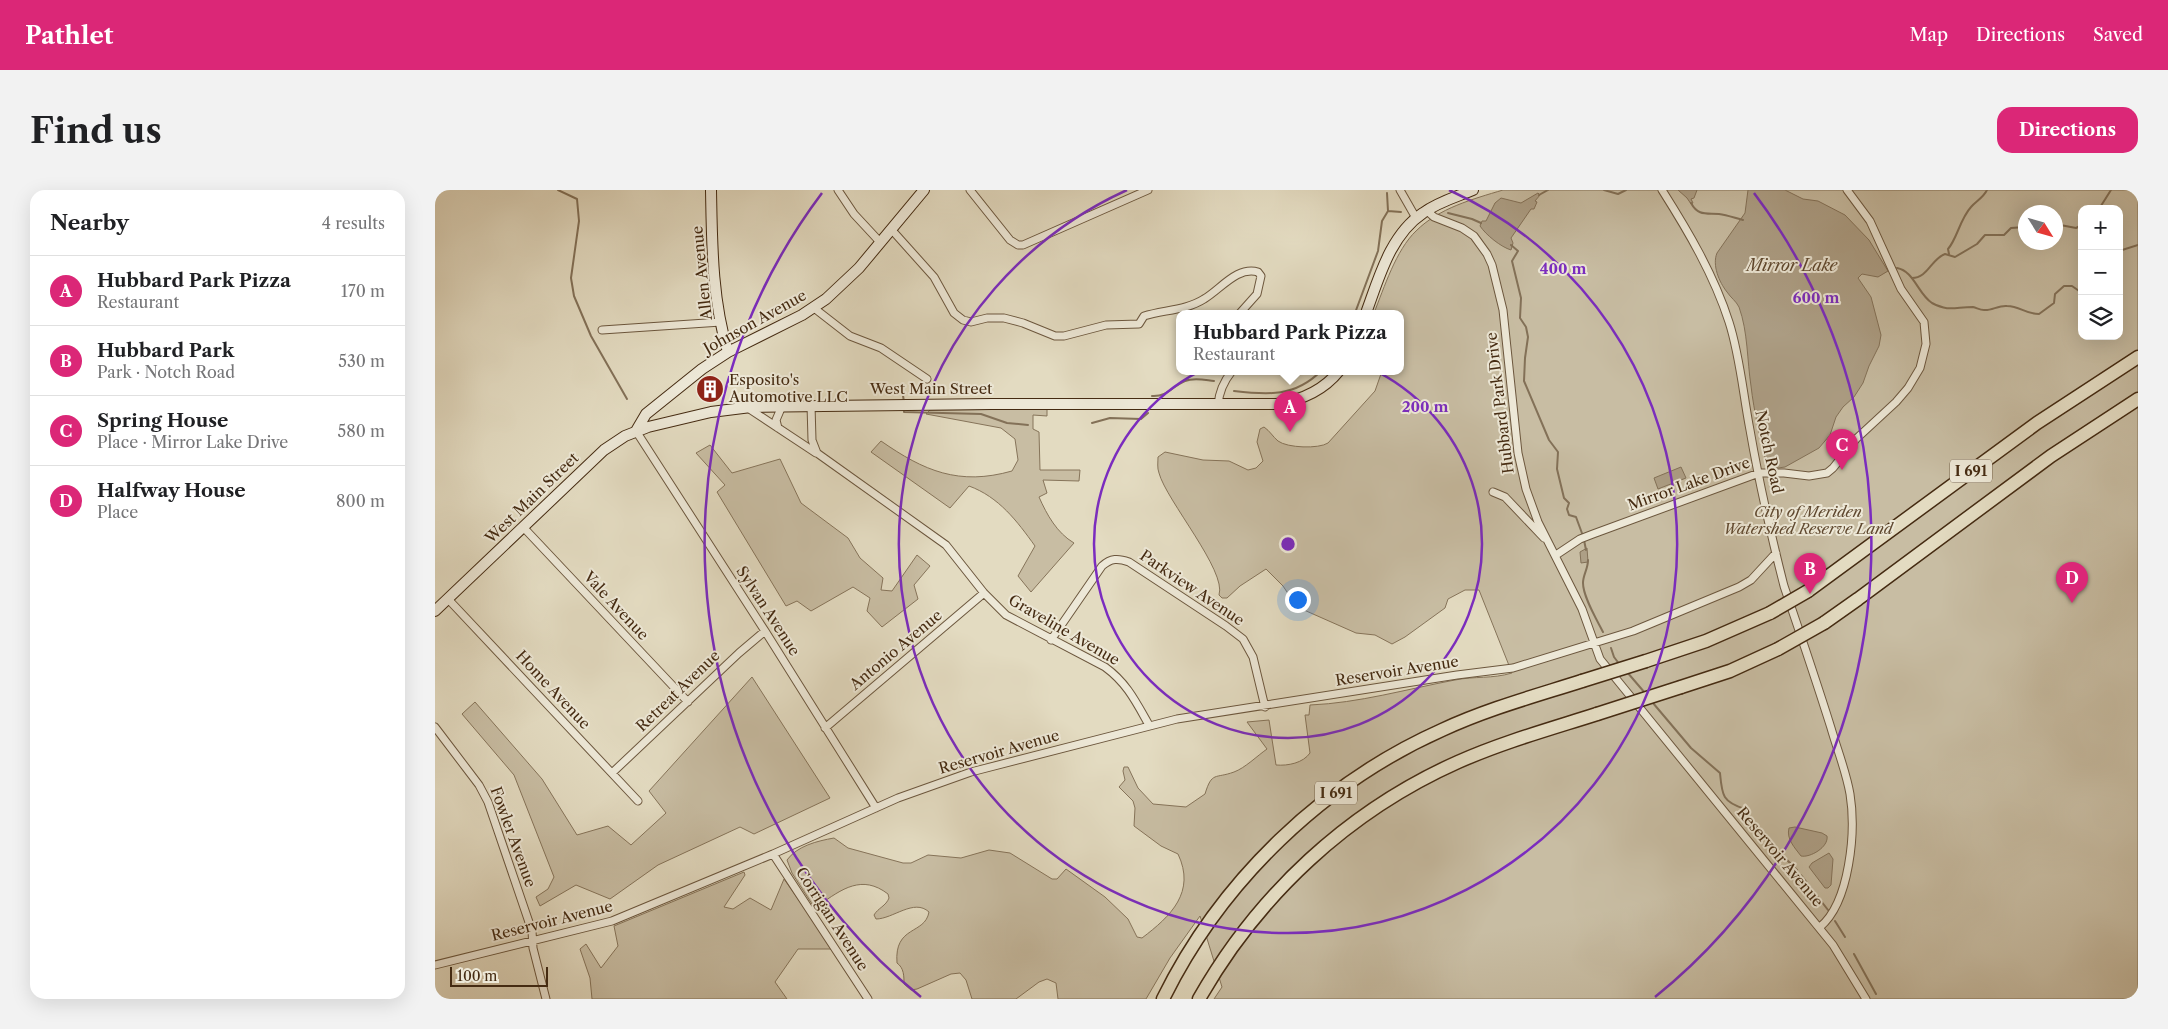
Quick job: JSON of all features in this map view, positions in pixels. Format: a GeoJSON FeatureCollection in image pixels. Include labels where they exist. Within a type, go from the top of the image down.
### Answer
{"type":"FeatureCollection","features":[{"type":"Feature","properties":{"kind":"highway","name":"I 691"},"geometry":{"type":"LineString","coordinates":[[1163,999],[1196,942],[1233,891],[1275,845],[1333,795],[1387,759],[1441,730],[1490,711],[1715,638],[1770,613],[1809,591],[2042,419],[2138,356]]}},
{"type":"Feature","properties":{"kind":"highway","name":"I 691"},"geometry":{"type":"LineString","coordinates":[[1199,999],[1232,947],[1268,901],[1311,858],[1356,822],[1403,791],[1457,762],[1511,741],[1681,687],[1735,668],[1778,649],[1824,623],[1859,600],[2051,456],[2138,399]]}},
{"type":"Feature","properties":{"kind":"main road","name":"Allen Avenue"},"geometry":{"type":"LineString","coordinates":[[711,190],[713,266],[721,322],[728,352]]}},
{"type":"Feature","properties":{"kind":"main road","name":"Johnson Avenue"},"geometry":{"type":"LineString","coordinates":[[636,431],[645,414],[686,380],[728,352],[814,308],[851,277],[924,190]]}},
{"type":"Feature","properties":{"kind":"main road"},"geometry":{"type":"LineString","coordinates":[[1367,310],[1391,252],[1407,227],[1427,210],[1473,190]]}},
{"type":"Feature","properties":{"kind":"main road","name":"West Main Street"},"geometry":{"type":"LineString","coordinates":[[435,611],[524,528],[599,454],[615,442],[636,431],[711,412],[782,406],[904,404],[1263,405],[1289,402],[1314,392],[1335,375]]}},
{"type":"Feature","properties":{"kind":"street"},"geometry":{"type":"LineString","coordinates":[[839,190],[854,214],[880,242]]}},
{"type":"Feature","properties":{"kind":"street"},"geometry":{"type":"LineString","coordinates":[[970,190],[1010,240],[1023,245],[1148,190]]}},
{"type":"Feature","properties":{"kind":"street"},"geometry":{"type":"LineString","coordinates":[[1400,190],[1416,218]]}},
{"type":"Feature","properties":{"kind":"street","name":"Notch Road"},"geometry":{"type":"LineString","coordinates":[[1662,190],[1690,237],[1722,302],[1728,320],[1735,343],[1776,553],[1850,796],[1852,823],[1847,871],[1833,911],[1829,918],[1819,927]]}},
{"type":"Feature","properties":{"kind":"street","name":"Mirror Lake Drive"},"geometry":{"type":"LineString","coordinates":[[1556,555],[1580,539],[1759,473],[1784,472],[1809,476],[1827,473],[1856,439],[1908,388],[1920,368],[1926,344],[1924,322],[1901,289],[1870,220],[1847,190]]}},
{"type":"Feature","properties":{"kind":"street","name":"Hubbard Park Drive"},"geometry":{"type":"LineString","coordinates":[[1427,210],[1433,216],[1469,232],[1481,244],[1492,265],[1503,310],[1521,471],[1532,506],[1547,541],[1556,555],[1582,609],[1593,643]]}},
{"type":"Feature","properties":{"kind":"street"},"geometry":{"type":"LineString","coordinates":[[891,229],[934,278],[954,313],[963,320],[971,322],[987,318],[1004,318],[1023,323],[1055,336],[1064,336],[1106,325],[1139,324],[1144,316],[1203,300],[1236,274],[1247,270],[1258,272],[1261,276],[1260,290],[1243,310]]}},
{"type":"Feature","properties":{"kind":"street"},"geometry":{"type":"LineString","coordinates":[[814,308],[850,336],[881,348],[927,379]]}},
{"type":"Feature","properties":{"kind":"street"},"geometry":{"type":"LineString","coordinates":[[603,330],[721,322]]}},
{"type":"Feature","properties":{"kind":"street"},"geometry":{"type":"LineString","coordinates":[[1218,405],[1219,395],[1229,375]]}},
{"type":"Feature","properties":{"kind":"street"},"geometry":{"type":"LineString","coordinates":[[811,405],[812,440],[817,453]]}},
{"type":"Feature","properties":{"kind":"street"},"geometry":{"type":"LineString","coordinates":[[778,428],[776,420],[782,406]]}},
{"type":"Feature","properties":{"kind":"street","name":"Graveline Avenue"},"geometry":{"type":"LineString","coordinates":[[747,408],[817,453],[946,545],[984,593],[1006,615],[1115,674],[1130,692],[1149,725]]}},
{"type":"Feature","properties":{"kind":"street","name":"Sylvan Avenue"},"geometry":{"type":"LineString","coordinates":[[636,431],[876,808]]}},
{"type":"Feature","properties":{"kind":"street"},"geometry":{"type":"LineString","coordinates":[[1493,492],[1505,497],[1533,529],[1547,541]]}},
{"type":"Feature","properties":{"kind":"street","name":"Vale Avenue"},"geometry":{"type":"LineString","coordinates":[[524,528],[687,702]]}},
{"type":"Feature","properties":{"kind":"street","name":"Reservoir Avenue"},"geometry":{"type":"LineString","coordinates":[[435,965],[612,921],[773,854],[920,789],[971,772],[1149,725],[1457,675],[1513,668],[1666,618],[1739,587],[1751,580],[1776,553]]}},
{"type":"Feature","properties":{"kind":"street","name":"Parkview Avenue"},"geometry":{"type":"LineString","coordinates":[[1051,640],[1101,566],[1114,559],[1129,562],[1243,639],[1253,657],[1265,707]]}},
{"type":"Feature","properties":{"kind":"street","name":"Antonio Avenue"},"geometry":{"type":"LineString","coordinates":[[825,728],[984,593]]}},
{"type":"Feature","properties":{"kind":"street","name":"Home Avenue"},"geometry":{"type":"LineString","coordinates":[[448,599],[637,801]]}},
{"type":"Feature","properties":{"kind":"street","name":"Retreat Avenue"},"geometry":{"type":"LineString","coordinates":[[612,773],[739,653],[765,631]]}},
{"type":"Feature","properties":{"kind":"street","name":"Reservoir Avenue"},"geometry":{"type":"LineString","coordinates":[[1593,643],[1603,666],[1833,945],[1866,999]]}},
{"type":"Feature","properties":{"kind":"street","name":"Fowler Avenue"},"geometry":{"type":"LineString","coordinates":[[435,727],[485,794],[532,931],[546,999]]}},
{"type":"Feature","properties":{"kind":"street","name":"Corrigan Avenue"},"geometry":{"type":"LineString","coordinates":[[773,854],[868,999]]}},
{"type":"Feature","properties":{"kind":"green space","name":"City of Meriden Watershed Reserve Land"},"geometry":{"type":"Polygon","coordinates":[[[1503,190],[2138,190],[2138,999],[1214,999],[1222,987],[1200,916],[1170,958],[1146,999],[1058,999],[1056,983],[1047,979],[1039,982],[1016,999],[972,999],[966,980],[960,973],[951,974],[917,989],[911,990],[904,984],[904,975],[897,963],[897,951],[900,942],[905,936],[926,919],[929,912],[923,908],[910,908],[876,919],[874,915],[888,901],[888,894],[879,888],[861,884],[844,889],[819,905],[815,906],[812,904],[792,873],[787,860],[796,851],[814,843],[834,838],[848,848],[903,863],[911,863],[928,855],[961,858],[989,850],[1010,853],[1052,879],[1057,879],[1066,869],[1105,897],[1128,919],[1137,937],[1142,938],[1171,912],[1178,902],[1184,880],[1183,868],[1178,854],[1161,846],[1134,826],[1135,808],[1133,801],[1119,787],[1125,780],[1124,767],[1128,767],[1138,788],[1153,804],[1186,807],[1205,794],[1212,779],[1238,770],[1267,749],[1247,722],[1269,720],[1276,765],[1285,765],[1299,761],[1310,753],[1305,715],[1309,715],[1310,705],[1347,702],[1455,680],[1512,673],[1479,590],[1465,590],[1448,599],[1445,608],[1405,637],[1392,644],[1375,635],[1356,633],[1304,610],[1293,601],[1283,586],[1266,569],[1240,586],[1227,598],[1222,598],[1219,595],[1219,584],[1214,570],[1172,500],[1164,485],[1158,467],[1158,457],[1165,452],[1203,460],[1229,461],[1248,470],[1256,468],[1263,461],[1257,442],[1260,429],[1264,427],[1278,441],[1288,445],[1311,447],[1328,443],[1375,391],[1381,375],[1404,375],[1404,310],[1375,310],[1391,270],[1402,248],[1409,239],[1425,223],[1457,205],[1503,190]]]}},
{"type":"Feature","properties":{"kind":"green space"},"geometry":{"type":"Polygon","coordinates":[[[1047,409],[1047,416],[1033,415],[1033,429],[1039,432],[1040,470],[1080,470],[1079,481],[1043,480],[1047,493],[1039,497],[1053,523],[1062,534],[1074,543],[1031,592],[1018,576],[1035,546],[1014,519],[998,503],[969,486],[950,508],[871,452],[881,441],[927,468],[943,473],[975,477],[1012,471],[1018,460],[1015,439],[1001,428],[926,414],[930,410],[1047,409]]]}},
{"type":"Feature","properties":{"kind":"green space"},"geometry":{"type":"Polygon","coordinates":[[[710,445],[732,473],[780,459],[801,503],[848,538],[860,558],[883,578],[881,590],[892,591],[917,555],[930,566],[914,585],[918,599],[882,627],[867,611],[870,598],[853,587],[811,611],[797,601],[786,606],[717,492],[725,485],[696,453],[710,445]]]}},
{"type":"Feature","properties":{"kind":"green space"},"geometry":{"type":"Polygon","coordinates":[[[752,677],[830,798],[754,834],[740,827],[658,865],[610,899],[576,885],[540,906],[536,897],[548,889],[554,877],[514,775],[462,714],[475,702],[542,779],[577,835],[608,826],[631,845],[666,813],[649,791],[752,677]]]}},
{"type":"Feature","properties":{"kind":"green space"},"geometry":{"type":"Polygon","coordinates":[[[744,872],[745,875],[724,907],[733,909],[750,898],[771,910],[784,879],[833,949],[798,949],[775,982],[787,999],[592,999],[590,978],[580,949],[586,944],[601,968],[618,946],[614,926],[744,872]]]}},
{"type":"Feature","properties":{"kind":"water"},"geometry":{"type":"Polygon","coordinates":[[[1678,190],[1697,190],[1694,198],[1691,199],[1693,203],[1691,204],[1678,190]]]}},
{"type":"Feature","properties":{"kind":"water","name":"Mirror Lake"},"geometry":{"type":"Polygon","coordinates":[[[1748,190],[1785,190],[1803,199],[1818,201],[1845,215],[1869,240],[1888,271],[1878,277],[1862,274],[1858,278],[1871,297],[1881,335],[1879,346],[1863,383],[1854,397],[1836,417],[1830,435],[1819,448],[1785,467],[1778,468],[1766,462],[1759,434],[1746,336],[1739,307],[1724,288],[1715,263],[1717,253],[1745,213],[1748,190]]]}},
{"type":"Feature","properties":{"kind":"water"},"geometry":{"type":"Polygon","coordinates":[[[1538,193],[1540,195],[1535,201],[1537,202],[1534,209],[1531,209],[1511,238],[1513,243],[1511,250],[1494,240],[1480,226],[1482,221],[1486,221],[1495,203],[1501,198],[1521,203],[1538,193]]]}},
{"type":"Feature","properties":{"kind":"water"},"geometry":{"type":"Polygon","coordinates":[[[1681,467],[1686,478],[1658,489],[1654,478],[1681,467]]]}},
{"type":"Feature","properties":{"kind":"water"},"geometry":{"type":"Polygon","coordinates":[[[1587,548],[1588,562],[1581,563],[1580,552],[1587,548]]]}},
{"type":"Feature","properties":{"kind":"water"},"geometry":{"type":"Polygon","coordinates":[[[1795,827],[1822,833],[1827,836],[1827,840],[1818,851],[1801,856],[1792,843],[1788,832],[1789,828],[1795,827]]]}},
{"type":"Feature","properties":{"kind":"water"},"geometry":{"type":"Polygon","coordinates":[[[1829,853],[1833,859],[1831,885],[1825,888],[1809,867],[1812,863],[1829,853]]]}},
{"type":"Feature","properties":{"kind":"waterway"},"geometry":{"type":"LineString","coordinates":[[558,190],[577,199],[579,221],[571,278],[574,296],[591,336],[627,399]]}},
{"type":"Feature","properties":{"kind":"waterway"},"geometry":{"type":"LineString","coordinates":[[1539,195],[1548,190]]}},
{"type":"Feature","properties":{"kind":"waterway"},"geometry":{"type":"LineString","coordinates":[[1604,190],[1618,194],[1626,190]]}},
{"type":"Feature","properties":{"kind":"waterway"},"geometry":{"type":"LineString","coordinates":[[1949,254],[1948,249],[1967,212],[1987,190]]}},
{"type":"Feature","properties":{"kind":"waterway"},"geometry":{"type":"LineString","coordinates":[[2102,205],[2111,190]]}},
{"type":"Feature","properties":{"kind":"waterway"},"geometry":{"type":"LineString","coordinates":[[1356,310],[1378,251],[1382,221],[1388,211],[1387,193]]}},
{"type":"Feature","properties":{"kind":"waterway"},"geometry":{"type":"LineString","coordinates":[[1691,203],[1696,210],[1703,213],[1722,214],[1743,220]]}},
{"type":"Feature","properties":{"kind":"waterway"},"geometry":{"type":"LineString","coordinates":[[1388,211],[1401,212]]}},
{"type":"Feature","properties":{"kind":"waterway"},"geometry":{"type":"LineString","coordinates":[[1448,213],[1481,223]]}},
{"type":"Feature","properties":{"kind":"waterway"},"geometry":{"type":"LineString","coordinates":[[2063,226],[2078,227]]}},
{"type":"Feature","properties":{"kind":"waterway"},"geometry":{"type":"LineString","coordinates":[[1912,278],[1926,272],[1940,256],[1945,254],[1955,257],[1977,244],[1985,235],[2004,235],[2011,228],[2018,228]]}},
{"type":"Feature","properties":{"kind":"waterway"},"geometry":{"type":"LineString","coordinates":[[1511,245],[1518,251],[1512,261],[1521,298],[1520,318],[1526,327],[1528,337],[1524,381],[1549,440],[1558,452],[1557,469],[1564,498],[1569,503],[1567,509],[1569,515],[1576,517],[1583,536]]}},
{"type":"Feature","properties":{"kind":"waterway"},"geometry":{"type":"LineString","coordinates":[[2122,250],[2138,245]]}},
{"type":"Feature","properties":{"kind":"waterway"},"geometry":{"type":"LineString","coordinates":[[1897,268],[1908,273],[1932,303],[1948,308],[1973,307],[1987,310],[2007,306],[2039,314],[2054,303],[2055,294],[2064,286],[2072,286],[2078,290]]}},
{"type":"Feature","properties":{"kind":"waterway"},"geometry":{"type":"LineString","coordinates":[[1234,391],[1281,392],[1301,386],[1316,375]]}},
{"type":"Feature","properties":{"kind":"waterway"},"geometry":{"type":"LineString","coordinates":[[1152,396],[1162,395],[1181,383],[1192,379],[1214,381]]}},
{"type":"Feature","properties":{"kind":"waterway"},"geometry":{"type":"LineString","coordinates":[[902,389],[904,402]]}},
{"type":"Feature","properties":{"kind":"waterway"},"geometry":{"type":"LineString","coordinates":[[904,409],[904,412],[981,414],[1007,423],[1028,425]]}},
{"type":"Feature","properties":{"kind":"waterway"},"geometry":{"type":"LineString","coordinates":[[1092,423],[1110,418],[1141,419],[1148,413]]}},
{"type":"Feature","properties":{"kind":"waterway"},"geometry":{"type":"LineString","coordinates":[[1584,540],[1586,550]]}},
{"type":"Feature","properties":{"kind":"waterway"},"geometry":{"type":"LineString","coordinates":[[1588,560],[1583,580],[1585,595],[1603,632]]}},
{"type":"Feature","properties":{"kind":"waterway"},"geometry":{"type":"LineString","coordinates":[[1611,648],[1614,657],[1620,665]]}},
{"type":"Feature","properties":{"kind":"waterway"},"geometry":{"type":"LineString","coordinates":[[1627,672],[1645,693]]}},
{"type":"Feature","properties":{"kind":"waterway"},"geometry":{"type":"LineString","coordinates":[[1653,703],[1691,748],[1720,773],[1725,797],[1732,804],[1745,809],[1756,829],[1797,870]]}},
{"type":"Feature","properties":{"kind":"waterway"},"geometry":{"type":"LineString","coordinates":[[1801,875],[1828,910]]}},
{"type":"Feature","properties":{"kind":"waterway"},"geometry":{"type":"LineString","coordinates":[[1835,921],[1845,937]]}},
{"type":"Feature","properties":{"kind":"waterway"},"geometry":{"type":"LineString","coordinates":[[1854,954],[1876,994]]}},
{"type":"Feature","properties":{"kind":"place","name":"Esposito's Automotive LLC"},"geometry":{"type":"Point","coordinates":[710,389]}},
{"type":"Feature","properties":{"kind":"place","name":"Hubbard Park Pizza"},"geometry":{"type":"Point","coordinates":[1290,432]}},
{"type":"Feature","properties":{"kind":"place","name":"Spring House"},"geometry":{"type":"Point","coordinates":[1842,470]}},
{"type":"Feature","properties":{"kind":"place","name":"Hubbard Park"},"geometry":{"type":"Point","coordinates":[1810,594]}},
{"type":"Feature","properties":{"kind":"place","name":"Halfway House"},"geometry":{"type":"Point","coordinates":[2072,603]}}]}
